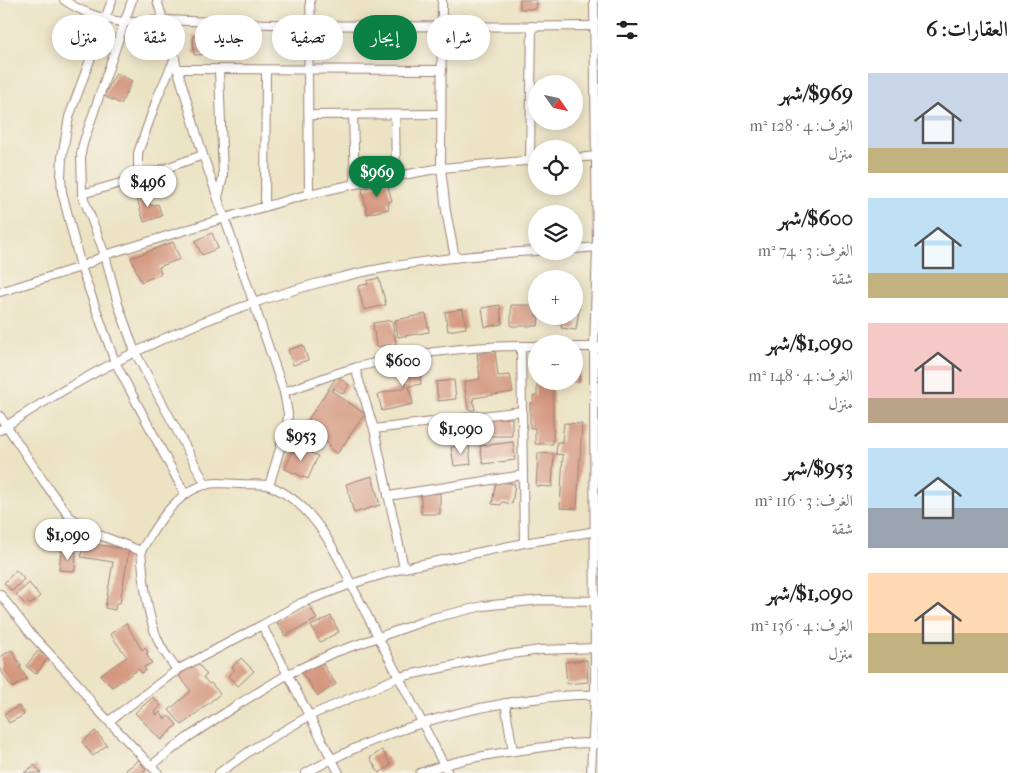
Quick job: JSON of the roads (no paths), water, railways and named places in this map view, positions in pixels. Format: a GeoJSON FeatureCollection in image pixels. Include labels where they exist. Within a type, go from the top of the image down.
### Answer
{"type":"FeatureCollection","features":[{"type":"Feature","properties":{"kind":"street"},"geometry":{"type":"LineString","coordinates":[[64,0],[97,15]]}},
{"type":"Feature","properties":{"kind":"street"},"geometry":{"type":"LineString","coordinates":[[106,15],[112,0]]}},
{"type":"Feature","properties":{"kind":"street"},"geometry":{"type":"LineString","coordinates":[[132,0],[83,144],[81,154],[82,194],[105,255],[134,352],[206,485]]}},
{"type":"Feature","properties":{"kind":"street"},"geometry":{"type":"LineString","coordinates":[[157,0],[162,15]]}},
{"type":"Feature","properties":{"kind":"street"},"geometry":{"type":"LineString","coordinates":[[310,0],[311,15]]}},
{"type":"Feature","properties":{"kind":"street"},"geometry":{"type":"LineString","coordinates":[[442,0],[442,15]]}},
{"type":"Feature","properties":{"kind":"street"},"geometry":{"type":"LineString","coordinates":[[591,773],[595,744],[597,695],[596,348],[598,247],[594,0]]}},
{"type":"Feature","properties":{"kind":"street"},"geometry":{"type":"LineString","coordinates":[[115,20],[124,22]]}},
{"type":"Feature","properties":{"kind":"street"},"geometry":{"type":"LineString","coordinates":[[185,21],[272,25]]}},
{"type":"Feature","properties":{"kind":"street"},"geometry":{"type":"LineString","coordinates":[[343,25],[427,25]]}},
{"type":"Feature","properties":{"kind":"street"},"geometry":{"type":"LineString","coordinates":[[490,26],[593,26]]}},
{"type":"Feature","properties":{"kind":"street"},"geometry":{"type":"LineString","coordinates":[[532,26],[533,140]]}},
{"type":"Feature","properties":{"kind":"street"},"geometry":{"type":"LineString","coordinates":[[90,60],[69,117],[62,157],[62,192],[81,266],[115,362],[185,494]]}},
{"type":"Feature","properties":{"kind":"street"},"geometry":{"type":"LineString","coordinates":[[138,178],[138,153],[158,96],[174,60]]}},
{"type":"Feature","properties":{"kind":"street"},"geometry":{"type":"LineString","coordinates":[[176,60],[203,155],[284,392],[288,414],[287,425],[269,486]]}},
{"type":"Feature","properties":{"kind":"street"},"geometry":{"type":"LineString","coordinates":[[309,60],[309,194]]}},
{"type":"Feature","properties":{"kind":"street"},"geometry":{"type":"LineString","coordinates":[[442,60],[441,168],[446,211],[455,258]]}},
{"type":"Feature","properties":{"kind":"street"},"geometry":{"type":"LineString","coordinates":[[178,69],[266,71],[442,70]]}},
{"type":"Feature","properties":{"kind":"street"},"geometry":{"type":"LineString","coordinates":[[218,198],[223,177],[219,70]]}},
{"type":"Feature","properties":{"kind":"street"},"geometry":{"type":"LineString","coordinates":[[265,208],[266,71]]}},
{"type":"Feature","properties":{"kind":"street"},"geometry":{"type":"LineString","coordinates":[[309,115],[395,116],[441,114]]}},
{"type":"Feature","properties":{"kind":"street"},"geometry":{"type":"LineString","coordinates":[[353,115],[354,184]]}},
{"type":"Feature","properties":{"kind":"street"},"geometry":{"type":"LineString","coordinates":[[395,116],[396,175]]}},
{"type":"Feature","properties":{"kind":"street"},"geometry":{"type":"LineString","coordinates":[[82,194],[138,178],[203,155]]}},
{"type":"Feature","properties":{"kind":"street"},"geometry":{"type":"LineString","coordinates":[[583,157],[597,156]]}},
{"type":"Feature","properties":{"kind":"street"},"geometry":{"type":"LineString","coordinates":[[0,292],[81,266],[105,255],[309,194],[396,175],[441,168],[528,160]]}},
{"type":"Feature","properties":{"kind":"street"},"geometry":{"type":"LineString","coordinates":[[583,248],[598,247]]}},
{"type":"Feature","properties":{"kind":"street"},"geometry":{"type":"LineString","coordinates":[[3,428],[134,352],[209,319],[252,303],[334,279],[455,258],[528,252]]}},
{"type":"Feature","properties":{"kind":"street"},"geometry":{"type":"LineString","coordinates":[[521,346],[524,543]]}},
{"type":"Feature","properties":{"kind":"street"},"geometry":{"type":"LineString","coordinates":[[284,392],[355,368],[422,353],[471,347],[528,346]]}},
{"type":"Feature","properties":{"kind":"street"},"geometry":{"type":"LineString","coordinates":[[583,347],[596,348]]}},
{"type":"Feature","properties":{"kind":"street"},"geometry":{"type":"LineString","coordinates":[[355,368],[374,429],[404,568]]}},
{"type":"Feature","properties":{"kind":"street"},"geometry":{"type":"LineString","coordinates":[[374,429],[522,410]]}},
{"type":"Feature","properties":{"kind":"street"},"geometry":{"type":"LineString","coordinates":[[0,416],[3,428],[69,516],[89,531],[141,551]]}},
{"type":"Feature","properties":{"kind":"street"},"geometry":{"type":"LineString","coordinates":[[388,496],[523,475]]}},
{"type":"Feature","properties":{"kind":"street"},"geometry":{"type":"LineString","coordinates":[[177,670],[158,641],[150,617],[141,551],[156,524],[185,494],[216,483],[269,486],[297,502],[312,518],[338,557],[448,773]]}},
{"type":"Feature","properties":{"kind":"street"},"geometry":{"type":"LineString","coordinates":[[108,721],[177,670],[301,603],[351,584],[404,568],[524,543],[596,531]]}},
{"type":"Feature","properties":{"kind":"street"},"geometry":{"type":"LineString","coordinates":[[0,594],[30,633],[108,721],[158,773]]}},
{"type":"Feature","properties":{"kind":"street"},"geometry":{"type":"LineString","coordinates":[[152,765],[228,711],[288,674],[333,653],[433,618],[483,606],[541,600],[596,602]]}},
{"type":"Feature","properties":{"kind":"street"},"geometry":{"type":"LineString","coordinates":[[262,625],[339,773]]}},
{"type":"Feature","properties":{"kind":"street"},"geometry":{"type":"LineString","coordinates":[[219,773],[254,748],[309,716],[400,678],[498,656],[540,650],[596,648]]}},
{"type":"Feature","properties":{"kind":"street"},"geometry":{"type":"LineString","coordinates":[[306,773],[379,738],[423,722],[473,708],[543,698],[597,695]]}},
{"type":"Feature","properties":{"kind":"street"},"geometry":{"type":"LineString","coordinates":[[505,703],[513,751]]}},
{"type":"Feature","properties":{"kind":"street"},"geometry":{"type":"LineString","coordinates":[[420,773],[444,764],[513,751],[569,744],[595,744]]}}]}
